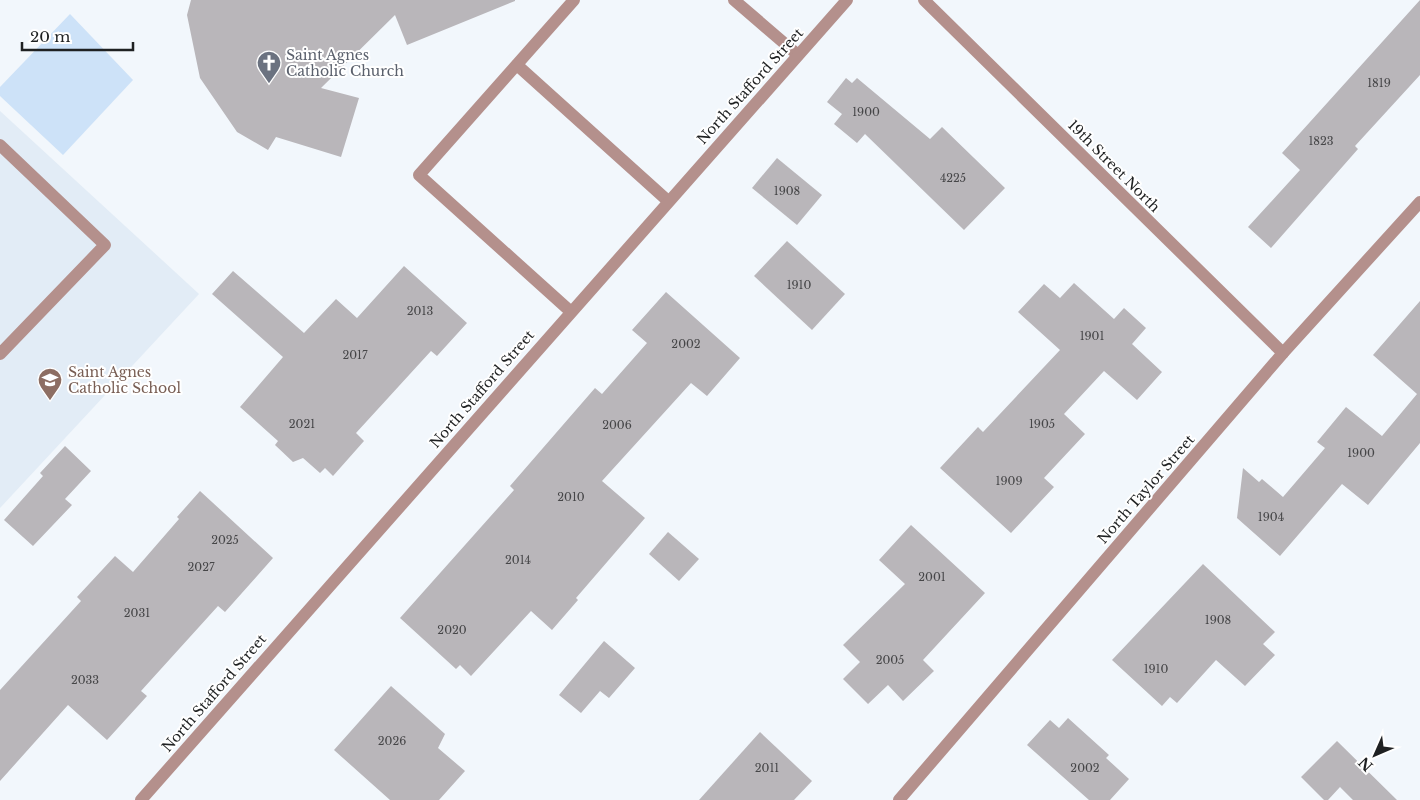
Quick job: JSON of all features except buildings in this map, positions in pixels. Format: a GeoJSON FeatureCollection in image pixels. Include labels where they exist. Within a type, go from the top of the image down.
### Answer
{"type":"FeatureCollection","features":[{"type":"Feature","properties":{"kind":"street"},"geometry":{"type":"LineString","coordinates":[[570,311],[419,175],[574,0]]}},
{"type":"Feature","properties":{"kind":"street"},"geometry":{"type":"LineString","coordinates":[[734,0],[798,55]]}},
{"type":"Feature","properties":{"kind":"street","name":"North Stafford Street"},"geometry":{"type":"LineString","coordinates":[[141,800],[570,311],[847,0]]}},
{"type":"Feature","properties":{"kind":"street","name":"19th Street North"},"geometry":{"type":"LineString","coordinates":[[924,0],[1283,353]]}},
{"type":"Feature","properties":{"kind":"street"},"geometry":{"type":"LineString","coordinates":[[517,65],[668,201]]}},
{"type":"Feature","properties":{"kind":"street"},"geometry":{"type":"LineString","coordinates":[[0,145],[105,245],[0,354]]}},
{"type":"Feature","properties":{"kind":"street","name":"North Taylor Street"},"geometry":{"type":"LineString","coordinates":[[899,800],[1283,353],[1420,202]]}},
{"type":"Feature","properties":{"kind":"shaded area"},"geometry":{"type":"Polygon","coordinates":[[[70,14],[133,80],[63,155],[0,96],[0,87],[70,14]]]}},
{"type":"Feature","properties":{"kind":"shaded area","name":"Saint Agnes Catholic School"},"geometry":{"type":"Polygon","coordinates":[[[0,111],[199,294],[0,508],[0,111]]]}},
{"type":"Feature","properties":{"kind":"place","name":"Saint Agnes Catholic Church"},"geometry":{"type":"Point","coordinates":[269,84]}},
{"type":"Feature","properties":{"kind":"place","name":"Saint Agnes Catholic School"},"geometry":{"type":"Point","coordinates":[50,401]}}]}
